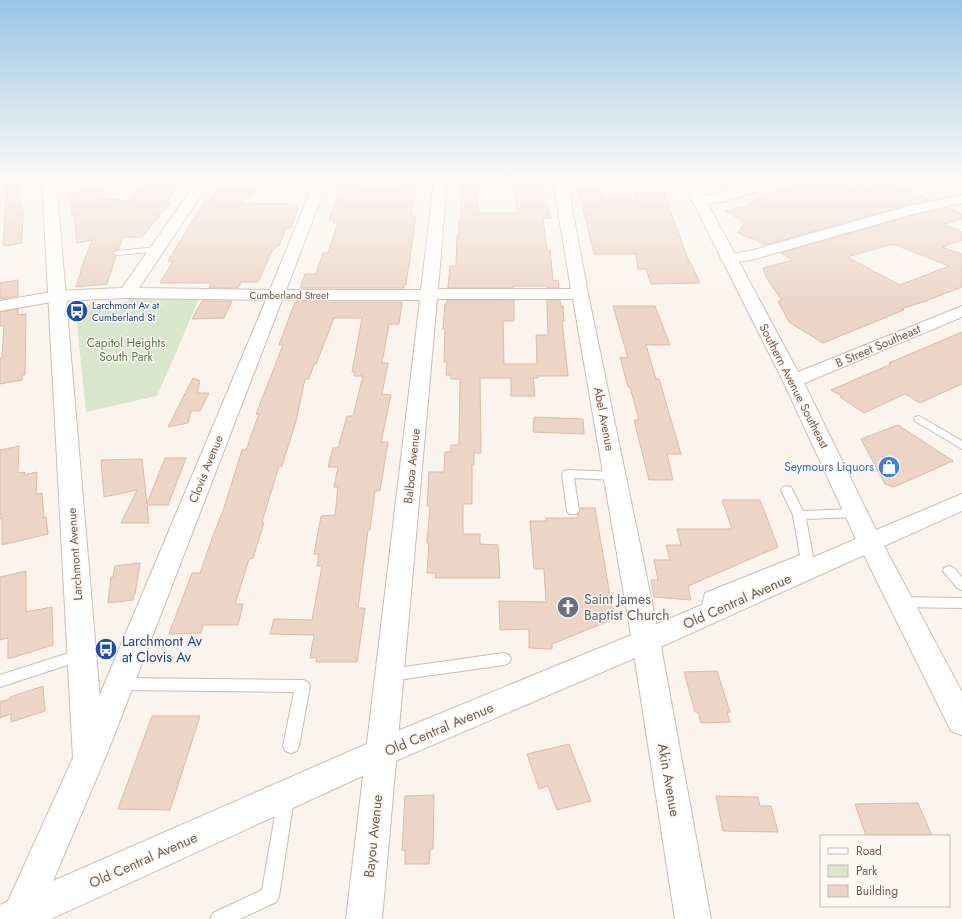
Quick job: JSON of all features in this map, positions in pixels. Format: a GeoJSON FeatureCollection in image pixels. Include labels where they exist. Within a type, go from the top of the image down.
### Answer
{"type":"FeatureCollection","features":[{"type":"Feature","properties":{"kind":"street","name":"Larchmont Avenue"},"geometry":{"type":"LineString","coordinates":[[17,917],[89,758],[52,223]]}},
{"type":"Feature","properties":{"kind":"street"},"geometry":{"type":"LineString","coordinates":[[128,293],[176,223]]}},
{"type":"Feature","properties":{"kind":"street","name":"Clovis Avenue"},"geometry":{"type":"LineString","coordinates":[[89,758],[305,223]]}},
{"type":"Feature","properties":{"kind":"street","name":"Balboa Avenue"},"geometry":{"type":"LineString","coordinates":[[382,752],[437,223]]}},
{"type":"Feature","properties":{"kind":"street","name":"Abel Avenue"},"geometry":{"type":"LineString","coordinates":[[568,223],[646,641]]}},
{"type":"Feature","properties":{"kind":"street","name":"Southern Avenue Southeast"},"geometry":{"type":"LineString","coordinates":[[710,223],[793,381],[855,513],[962,722]]}},
{"type":"Feature","properties":{"kind":"street"},"geometry":{"type":"LineString","coordinates":[[728,258],[751,255],[864,223]]}},
{"type":"Feature","properties":{"kind":"street","name":"Cumberland Street"},"geometry":{"type":"LineString","coordinates":[[0,306],[57,296],[128,293],[276,295],[580,294]]}},
{"type":"Feature","properties":{"kind":"street","name":"B Street Southeast"},"geometry":{"type":"LineString","coordinates":[[793,381],[962,311]]}},
{"type":"Feature","properties":{"kind":"street","name":"Old Central Avenue"},"geometry":{"type":"LineString","coordinates":[[17,917],[382,752],[707,615],[962,502]]}},
{"type":"Feature","properties":{"kind":"street","name":"Akin Avenue"},"geometry":{"type":"LineString","coordinates":[[646,641],[693,919]]}},
{"type":"Feature","properties":{"kind":"street","name":"Bayou Avenue"},"geometry":{"type":"LineString","coordinates":[[364,919],[382,752]]}},
{"type":"Feature","properties":{"kind":"lane"},"geometry":{"type":"LineString","coordinates":[[117,253],[158,249]]}},
{"type":"Feature","properties":{"kind":"lane"},"geometry":{"type":"LineString","coordinates":[[919,419],[962,446]]}},
{"type":"Feature","properties":{"kind":"lane"},"geometry":{"type":"LineString","coordinates":[[573,511],[568,474],[615,476]]}},
{"type":"Feature","properties":{"kind":"lane"},"geometry":{"type":"LineString","coordinates":[[707,615],[710,597],[807,557],[799,515],[787,490]]}},
{"type":"Feature","properties":{"kind":"lane"},"geometry":{"type":"LineString","coordinates":[[799,515],[855,513]]}},
{"type":"Feature","properties":{"kind":"lane"},"geometry":{"type":"LineString","coordinates":[[949,571],[962,585]]}},
{"type":"Feature","properties":{"kind":"lane"},"geometry":{"type":"LineString","coordinates":[[900,602],[962,603]]}},
{"type":"Feature","properties":{"kind":"lane"},"geometry":{"type":"LineString","coordinates":[[0,681],[82,655]]}},
{"type":"Feature","properties":{"kind":"lane"},"geometry":{"type":"LineString","coordinates":[[390,675],[504,659]]}},
{"type":"Feature","properties":{"kind":"lane"},"geometry":{"type":"LineString","coordinates":[[120,684],[303,686],[291,746]]}},
{"type":"Feature","properties":{"kind":"lane"},"geometry":{"type":"LineString","coordinates":[[219,919],[270,896],[287,795]]}},
{"type":"Feature","properties":{"kind":"green space","name":"Capitol Heights South Park"},"geometry":{"type":"Polygon","coordinates":[[[130,299],[199,299],[157,396],[86,412],[75,305],[127,302],[130,299]]]}},
{"type":"Feature","properties":{"kind":"building"},"geometry":{"type":"Polygon","coordinates":[[[4,223],[23,223],[22,243],[5,246],[3,245],[4,223]]]}},
{"type":"Feature","properties":{"kind":"building"},"geometry":{"type":"Polygon","coordinates":[[[75,223],[154,223],[142,237],[123,237],[119,249],[112,252],[116,256],[107,284],[76,287],[92,240],[77,243],[75,223]]]}},
{"type":"Feature","properties":{"kind":"building"},"geometry":{"type":"Polygon","coordinates":[[[191,223],[293,223],[291,228],[286,228],[279,246],[277,246],[271,253],[258,282],[241,282],[238,288],[209,288],[211,283],[160,283],[173,261],[168,261],[191,223]]]}},
{"type":"Feature","properties":{"kind":"building"},"geometry":{"type":"Polygon","coordinates":[[[333,223],[415,223],[406,285],[404,285],[404,288],[300,288],[305,274],[316,274],[323,253],[328,253],[338,223],[333,223]]]}},
{"type":"Feature","properties":{"kind":"building"},"geometry":{"type":"Polygon","coordinates":[[[459,223],[544,223],[547,250],[550,250],[553,281],[558,280],[559,288],[547,288],[547,286],[513,286],[513,288],[448,288],[450,266],[456,266],[457,235],[459,235],[459,223]]]}},
{"type":"Feature","properties":{"kind":"building"},"geometry":{"type":"Polygon","coordinates":[[[586,223],[675,223],[689,262],[700,283],[651,284],[646,269],[638,269],[636,254],[594,254],[586,223]]]}},
{"type":"Feature","properties":{"kind":"building"},"geometry":{"type":"Polygon","coordinates":[[[744,223],[844,223],[765,245],[738,233],[744,223]]]}},
{"type":"Feature","properties":{"kind":"building"},"geometry":{"type":"Polygon","coordinates":[[[886,223],[948,223],[944,224],[962,232],[962,240],[942,247],[962,254],[962,287],[901,309],[904,310],[823,343],[789,322],[778,301],[782,301],[766,277],[763,268],[793,260],[781,253],[886,223]],[[893,244],[847,257],[900,285],[949,266],[893,244]]]}},
{"type":"Feature","properties":{"kind":"building"},"geometry":{"type":"Polygon","coordinates":[[[18,280],[18,296],[0,299],[0,283],[18,280]]]}},
{"type":"Feature","properties":{"kind":"building"},"geometry":{"type":"Polygon","coordinates":[[[447,300],[514,300],[514,321],[503,321],[504,364],[537,364],[536,335],[548,335],[547,300],[560,300],[561,306],[563,306],[564,321],[562,321],[568,376],[538,376],[538,378],[533,378],[535,396],[511,396],[511,378],[480,378],[481,453],[474,453],[474,465],[472,465],[472,504],[463,504],[463,534],[480,534],[480,544],[498,545],[500,578],[435,578],[436,573],[427,573],[429,543],[427,543],[430,506],[427,506],[429,472],[444,472],[445,452],[451,452],[451,445],[459,445],[460,379],[451,379],[451,375],[446,375],[447,362],[444,362],[445,329],[443,329],[445,304],[447,303],[447,300]]]}},
{"type":"Feature","properties":{"kind":"building"},"geometry":{"type":"Polygon","coordinates":[[[202,301],[232,301],[224,318],[192,319],[202,301]]]}},
{"type":"Feature","properties":{"kind":"building"},"geometry":{"type":"Polygon","coordinates":[[[295,302],[402,302],[399,324],[389,324],[382,363],[388,363],[382,394],[391,395],[381,442],[388,442],[380,491],[375,491],[370,530],[368,530],[358,608],[365,608],[357,662],[316,662],[317,657],[310,658],[314,635],[270,634],[274,619],[312,620],[322,566],[317,566],[319,554],[314,554],[321,516],[335,515],[338,487],[334,487],[338,467],[328,467],[333,448],[338,448],[347,416],[353,416],[363,376],[354,376],[355,372],[352,372],[362,318],[334,318],[309,379],[305,379],[296,421],[282,466],[279,466],[253,558],[249,559],[235,604],[243,604],[238,625],[203,625],[201,633],[169,634],[192,573],[200,573],[224,508],[242,450],[246,450],[259,414],[256,414],[283,345],[279,345],[295,302]]]}},
{"type":"Feature","properties":{"kind":"building"},"geometry":{"type":"Polygon","coordinates":[[[613,306],[655,306],[670,345],[646,345],[656,379],[659,379],[681,454],[667,454],[673,480],[649,480],[634,420],[639,420],[620,357],[628,358],[613,306]]]}},
{"type":"Feature","properties":{"kind":"building"},"geometry":{"type":"Polygon","coordinates":[[[18,309],[18,315],[26,314],[25,375],[22,375],[22,380],[0,384],[0,358],[2,358],[4,326],[0,326],[0,312],[18,309]]]}},
{"type":"Feature","properties":{"kind":"building"},"geometry":{"type":"Polygon","coordinates":[[[962,332],[962,384],[920,403],[905,394],[864,413],[840,397],[842,396],[831,390],[891,364],[889,363],[962,332]]]}},
{"type":"Feature","properties":{"kind":"building"},"geometry":{"type":"Polygon","coordinates":[[[193,378],[200,381],[197,393],[209,393],[200,411],[191,411],[188,423],[168,427],[193,378]]]}},
{"type":"Feature","properties":{"kind":"building"},"geometry":{"type":"Polygon","coordinates":[[[534,417],[583,419],[584,434],[533,432],[534,417]]]}},
{"type":"Feature","properties":{"kind":"building"},"geometry":{"type":"Polygon","coordinates":[[[898,425],[953,461],[894,487],[885,484],[861,439],[898,425]]]}},
{"type":"Feature","properties":{"kind":"building"},"geometry":{"type":"Polygon","coordinates":[[[19,446],[18,473],[25,472],[24,475],[37,472],[36,494],[42,493],[44,518],[46,517],[48,534],[2,545],[2,518],[0,519],[0,450],[19,446]]]}},
{"type":"Feature","properties":{"kind":"building"},"geometry":{"type":"Polygon","coordinates":[[[165,458],[186,458],[168,505],[147,505],[149,523],[121,523],[137,490],[104,497],[101,460],[142,459],[147,504],[165,458]]]}},
{"type":"Feature","properties":{"kind":"building"},"geometry":{"type":"Polygon","coordinates":[[[722,500],[760,500],[778,547],[688,586],[691,600],[654,597],[651,580],[658,580],[654,560],[670,560],[666,545],[681,545],[677,529],[732,529],[722,500]]]}},
{"type":"Feature","properties":{"kind":"building"},"geometry":{"type":"Polygon","coordinates":[[[580,508],[595,508],[614,619],[552,644],[552,649],[529,648],[529,629],[500,630],[499,601],[546,602],[544,569],[534,569],[530,521],[547,521],[546,518],[577,518],[580,508]]]}},
{"type":"Feature","properties":{"kind":"building"},"geometry":{"type":"Polygon","coordinates":[[[140,563],[133,600],[108,603],[111,577],[113,577],[115,566],[140,563]]]}},
{"type":"Feature","properties":{"kind":"building"},"geometry":{"type":"Polygon","coordinates":[[[26,571],[26,612],[52,607],[53,645],[8,659],[8,638],[0,640],[0,577],[26,571]]]}},
{"type":"Feature","properties":{"kind":"building"},"geometry":{"type":"Polygon","coordinates":[[[717,671],[730,712],[727,712],[730,722],[701,723],[698,712],[695,712],[684,672],[717,671]]]}},
{"type":"Feature","properties":{"kind":"building"},"geometry":{"type":"Polygon","coordinates":[[[43,686],[45,711],[11,722],[11,714],[0,718],[0,702],[43,686]]]}},
{"type":"Feature","properties":{"kind":"building"},"geometry":{"type":"Polygon","coordinates":[[[152,716],[200,716],[170,810],[118,809],[152,716]]]}},
{"type":"Feature","properties":{"kind":"building"},"geometry":{"type":"Polygon","coordinates":[[[569,744],[591,801],[557,810],[548,786],[539,789],[527,754],[569,744]]]}},
{"type":"Feature","properties":{"kind":"building"},"geometry":{"type":"Polygon","coordinates":[[[434,795],[433,849],[430,850],[429,864],[405,864],[405,850],[402,851],[405,796],[434,795]]]}},
{"type":"Feature","properties":{"kind":"building"},"geometry":{"type":"Polygon","coordinates":[[[716,796],[758,797],[760,806],[771,806],[778,832],[723,831],[716,796]]]}},
{"type":"Feature","properties":{"kind":"building"},"geometry":{"type":"Polygon","coordinates":[[[918,803],[932,835],[866,835],[855,804],[918,803]]]}},
{"type":"Feature","properties":{"kind":"place","name":"Larchmont Av at Cumberland St"},"geometry":{"type":"Point","coordinates":[77,311]}},
{"type":"Feature","properties":{"kind":"place","name":"Seymours Liquors"},"geometry":{"type":"Point","coordinates":[889,467]}},
{"type":"Feature","properties":{"kind":"place","name":"Saint James Baptist Church"},"geometry":{"type":"Point","coordinates":[568,607]}},
{"type":"Feature","properties":{"kind":"place","name":"Larchmont Av at Clovis Av"},"geometry":{"type":"Point","coordinates":[106,649]}}]}
